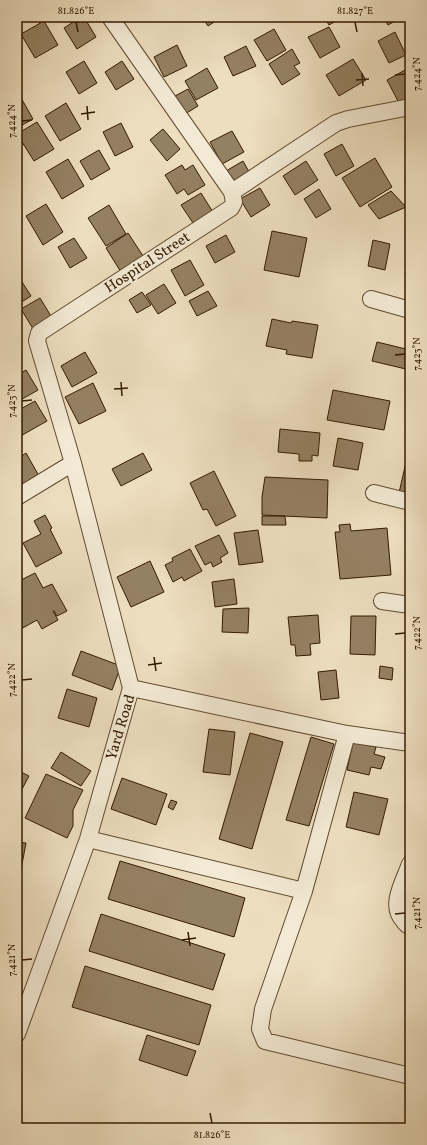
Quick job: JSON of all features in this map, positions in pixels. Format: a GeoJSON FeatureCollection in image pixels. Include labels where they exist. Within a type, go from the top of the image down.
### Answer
{"type":"FeatureCollection","features":[{"type":"Feature","properties":{"kind":"street"},"geometry":{"type":"LineString","coordinates":[[110,17],[232,192],[336,123],[348,119],[410,107]]}},
{"type":"Feature","properties":{"kind":"street","name":"Hospital Street"},"geometry":{"type":"LineString","coordinates":[[73,463],[37,340],[39,333],[231,208],[234,202],[232,192]]}},
{"type":"Feature","properties":{"kind":"street"},"geometry":{"type":"LineString","coordinates":[[371,299],[410,310]]}},
{"type":"Feature","properties":{"kind":"street"},"geometry":{"type":"LineString","coordinates":[[17,497],[73,463],[130,688]]}},
{"type":"Feature","properties":{"kind":"street"},"geometry":{"type":"LineString","coordinates":[[374,494],[410,502]]}},
{"type":"Feature","properties":{"kind":"street"},"geometry":{"type":"LineString","coordinates":[[382,601],[410,605]]}},
{"type":"Feature","properties":{"kind":"street","name":"Yard Road"},"geometry":{"type":"LineString","coordinates":[[17,1034],[88,839],[130,688],[347,734],[410,743]]}},
{"type":"Feature","properties":{"kind":"street"},"geometry":{"type":"LineString","coordinates":[[347,734],[304,891],[264,1009],[260,1030],[265,1041],[410,1076]]}},
{"type":"Feature","properties":{"kind":"street"},"geometry":{"type":"LineString","coordinates":[[88,839],[304,891]]}},
{"type":"Feature","properties":{"kind":"street"},"geometry":{"type":"LineString","coordinates":[[410,864],[397,901],[398,916],[410,926]]}},
{"type":"Feature","properties":{"kind":"building"},"geometry":{"type":"Polygon","coordinates":[[[81,17],[84,17],[96,37],[77,49],[64,28],[81,17]]]}},
{"type":"Feature","properties":{"kind":"building"},"geometry":{"type":"Polygon","coordinates":[[[202,17],[222,17],[208,26],[202,17]]]}},
{"type":"Feature","properties":{"kind":"building"},"geometry":{"type":"Polygon","coordinates":[[[324,17],[343,17],[329,25],[324,17]]]}},
{"type":"Feature","properties":{"kind":"building"},"geometry":{"type":"Polygon","coordinates":[[[383,17],[402,17],[388,25],[383,17]]]}},
{"type":"Feature","properties":{"kind":"building"},"geometry":{"type":"Polygon","coordinates":[[[44,21],[58,45],[35,58],[21,34],[44,21]]]}},
{"type":"Feature","properties":{"kind":"building"},"geometry":{"type":"Polygon","coordinates":[[[329,27],[340,47],[320,58],[308,37],[329,27]]]}},
{"type":"Feature","properties":{"kind":"building"},"geometry":{"type":"Polygon","coordinates":[[[274,29],[286,50],[267,61],[254,40],[274,29]]]}},
{"type":"Feature","properties":{"kind":"building"},"geometry":{"type":"Polygon","coordinates":[[[395,32],[406,55],[389,63],[378,41],[395,32]]]}},
{"type":"Feature","properties":{"kind":"building"},"geometry":{"type":"Polygon","coordinates":[[[177,45],[187,66],[164,77],[154,57],[177,45]]]}},
{"type":"Feature","properties":{"kind":"building"},"geometry":{"type":"Polygon","coordinates":[[[246,46],[256,66],[233,76],[224,57],[246,46]]]}},
{"type":"Feature","properties":{"kind":"building"},"geometry":{"type":"Polygon","coordinates":[[[292,49],[300,63],[294,66],[300,74],[282,85],[269,64],[292,49]]]}},
{"type":"Feature","properties":{"kind":"building"},"geometry":{"type":"Polygon","coordinates":[[[353,59],[366,80],[339,96],[326,75],[353,59]]]}},
{"type":"Feature","properties":{"kind":"building"},"geometry":{"type":"Polygon","coordinates":[[[84,61],[97,83],[79,94],[66,72],[84,61]]]}},
{"type":"Feature","properties":{"kind":"building"},"geometry":{"type":"Polygon","coordinates":[[[122,61],[134,79],[116,90],[105,72],[122,61]]]}},
{"type":"Feature","properties":{"kind":"building"},"geometry":{"type":"Polygon","coordinates":[[[207,68],[218,88],[196,100],[185,81],[207,68]]]}},
{"type":"Feature","properties":{"kind":"building"},"geometry":{"type":"Polygon","coordinates":[[[405,70],[410,79],[410,97],[399,103],[387,80],[405,70]]]}},
{"type":"Feature","properties":{"kind":"building"},"geometry":{"type":"Polygon","coordinates":[[[188,89],[198,106],[185,114],[175,96],[188,89]]]}},
{"type":"Feature","properties":{"kind":"building"},"geometry":{"type":"Polygon","coordinates":[[[20,96],[33,119],[17,128],[17,98],[20,96]]]}},
{"type":"Feature","properties":{"kind":"building"},"geometry":{"type":"Polygon","coordinates":[[[66,103],[81,129],[60,141],[45,116],[66,103]]]}},
{"type":"Feature","properties":{"kind":"building"},"geometry":{"type":"Polygon","coordinates":[[[37,122],[54,149],[34,161],[17,134],[37,122]]]}},
{"type":"Feature","properties":{"kind":"building"},"geometry":{"type":"Polygon","coordinates":[[[121,123],[133,147],[115,156],[103,132],[121,123]]]}},
{"type":"Feature","properties":{"kind":"building"},"geometry":{"type":"Polygon","coordinates":[[[163,129],[180,149],[167,161],[150,140],[163,129]]]}},
{"type":"Feature","properties":{"kind":"building"},"geometry":{"type":"Polygon","coordinates":[[[232,131],[244,152],[222,164],[210,142],[232,131]]]}},
{"type":"Feature","properties":{"kind":"building"},"geometry":{"type":"Polygon","coordinates":[[[342,144],[354,166],[336,176],[324,154],[342,144]]]}},
{"type":"Feature","properties":{"kind":"building"},"geometry":{"type":"Polygon","coordinates":[[[99,150],[110,169],[91,180],[80,161],[99,150]]]}},
{"type":"Feature","properties":{"kind":"building"},"geometry":{"type":"Polygon","coordinates":[[[375,158],[392,187],[360,207],[342,178],[375,158]]]}},
{"type":"Feature","properties":{"kind":"building"},"geometry":{"type":"Polygon","coordinates":[[[68,159],[84,186],[62,199],[46,172],[68,159]]]}},
{"type":"Feature","properties":{"kind":"building"},"geometry":{"type":"Polygon","coordinates":[[[243,161],[252,177],[236,187],[226,171],[243,161]]]}},
{"type":"Feature","properties":{"kind":"building"},"geometry":{"type":"Polygon","coordinates":[[[306,161],[318,180],[295,195],[283,176],[306,161]]]}},
{"type":"Feature","properties":{"kind":"building"},"geometry":{"type":"Polygon","coordinates":[[[182,165],[185,170],[193,165],[205,185],[188,195],[184,189],[177,194],[165,175],[182,165]]]}},
{"type":"Feature","properties":{"kind":"building"},"geometry":{"type":"Polygon","coordinates":[[[260,188],[270,205],[251,217],[240,199],[260,188]]]}},
{"type":"Feature","properties":{"kind":"building"},"geometry":{"type":"Polygon","coordinates":[[[319,189],[331,209],[316,218],[304,199],[319,189]]]}},
{"type":"Feature","properties":{"kind":"building"},"geometry":{"type":"Polygon","coordinates":[[[391,191],[406,207],[379,219],[368,205],[391,191]]]}},
{"type":"Feature","properties":{"kind":"building"},"geometry":{"type":"Polygon","coordinates":[[[201,193],[216,217],[197,229],[181,205],[201,193]]]}},
{"type":"Feature","properties":{"kind":"building"},"geometry":{"type":"Polygon","coordinates":[[[46,204],[63,232],[43,245],[26,216],[46,204]]]}},
{"type":"Feature","properties":{"kind":"building"},"geometry":{"type":"Polygon","coordinates":[[[109,205],[126,234],[106,246],[88,218],[109,205]]]}},
{"type":"Feature","properties":{"kind":"building"},"geometry":{"type":"Polygon","coordinates":[[[272,231],[307,238],[299,277],[264,270],[272,231]]]}},
{"type":"Feature","properties":{"kind":"building"},"geometry":{"type":"Polygon","coordinates":[[[128,233],[147,262],[124,277],[106,248],[128,233]]]}},
{"type":"Feature","properties":{"kind":"building"},"geometry":{"type":"Polygon","coordinates":[[[226,235],[235,252],[215,263],[206,246],[226,235]]]}},
{"type":"Feature","properties":{"kind":"building"},"geometry":{"type":"Polygon","coordinates":[[[74,238],[87,258],[70,268],[58,247],[74,238]]]}},
{"type":"Feature","properties":{"kind":"building"},"geometry":{"type":"Polygon","coordinates":[[[373,240],[390,244],[385,270],[368,266],[373,240]]]}},
{"type":"Feature","properties":{"kind":"building"},"geometry":{"type":"Polygon","coordinates":[[[190,260],[204,285],[185,296],[171,270],[190,260]]]}},
{"type":"Feature","properties":{"kind":"building"},"geometry":{"type":"Polygon","coordinates":[[[17,274],[31,296],[17,305],[17,274]]]}},
{"type":"Feature","properties":{"kind":"building"},"geometry":{"type":"Polygon","coordinates":[[[164,284],[176,303],[158,314],[146,295],[164,284]]]}},
{"type":"Feature","properties":{"kind":"building"},"geometry":{"type":"Polygon","coordinates":[[[208,291],[217,306],[197,316],[189,301],[208,291]]]}},
{"type":"Feature","properties":{"kind":"building"},"geometry":{"type":"Polygon","coordinates":[[[142,292],[151,305],[137,313],[129,300],[142,292]]]}},
{"type":"Feature","properties":{"kind":"building"},"geometry":{"type":"Polygon","coordinates":[[[40,298],[54,321],[35,332],[21,309],[40,298]]]}},
{"type":"Feature","properties":{"kind":"building"},"geometry":{"type":"Polygon","coordinates":[[[272,319],[291,323],[292,321],[318,325],[312,358],[286,354],[287,350],[266,346],[272,319]]]}},
{"type":"Feature","properties":{"kind":"building"},"geometry":{"type":"Polygon","coordinates":[[[377,342],[410,350],[410,370],[372,361],[377,342]]]}},
{"type":"Feature","properties":{"kind":"building"},"geometry":{"type":"Polygon","coordinates":[[[85,352],[97,373],[72,387],[61,366],[85,352]]]}},
{"type":"Feature","properties":{"kind":"building"},"geometry":{"type":"Polygon","coordinates":[[[26,370],[38,390],[17,402],[17,375],[26,370]]]}},
{"type":"Feature","properties":{"kind":"building"},"geometry":{"type":"Polygon","coordinates":[[[93,383],[106,411],[79,424],[65,397],[93,383]]]}},
{"type":"Feature","properties":{"kind":"building"},"geometry":{"type":"Polygon","coordinates":[[[333,390],[390,401],[384,430],[327,420],[333,390]]]}},
{"type":"Feature","properties":{"kind":"building"},"geometry":{"type":"Polygon","coordinates":[[[35,401],[47,421],[17,438],[17,411],[35,401]]]}},
{"type":"Feature","properties":{"kind":"building"},"geometry":{"type":"Polygon","coordinates":[[[280,429],[320,433],[318,456],[312,455],[312,461],[299,461],[299,454],[278,452],[280,429]]]}},
{"type":"Feature","properties":{"kind":"building"},"geometry":{"type":"Polygon","coordinates":[[[338,438],[363,443],[358,470],[333,466],[338,438]]]}},
{"type":"Feature","properties":{"kind":"building"},"geometry":{"type":"Polygon","coordinates":[[[26,453],[39,476],[17,488],[17,459],[26,453]]]}},
{"type":"Feature","properties":{"kind":"building"},"geometry":{"type":"Polygon","coordinates":[[[143,453],[152,470],[121,486],[112,469],[143,453]]]}},
{"type":"Feature","properties":{"kind":"building"},"geometry":{"type":"Polygon","coordinates":[[[406,462],[410,462],[410,495],[399,493],[406,462]]]}},
{"type":"Feature","properties":{"kind":"building"},"geometry":{"type":"Polygon","coordinates":[[[214,471],[236,516],[216,526],[207,509],[203,510],[190,483],[214,471]]]}},
{"type":"Feature","properties":{"kind":"building"},"geometry":{"type":"Polygon","coordinates":[[[265,477],[328,480],[327,518],[262,515],[262,497],[265,477]]]}},
{"type":"Feature","properties":{"kind":"building"},"geometry":{"type":"Polygon","coordinates":[[[45,515],[62,553],[36,567],[23,543],[41,534],[34,521],[45,515]]]}},
{"type":"Feature","properties":{"kind":"building"},"geometry":{"type":"Polygon","coordinates":[[[262,516],[285,516],[286,525],[262,525],[262,516]]]}},
{"type":"Feature","properties":{"kind":"building"},"geometry":{"type":"Polygon","coordinates":[[[350,524],[351,531],[387,528],[391,575],[340,579],[335,532],[340,532],[339,525],[350,524]]]}},
{"type":"Feature","properties":{"kind":"building"},"geometry":{"type":"Polygon","coordinates":[[[258,530],[263,562],[239,565],[234,533],[258,530]]]}},
{"type":"Feature","properties":{"kind":"building"},"geometry":{"type":"Polygon","coordinates":[[[219,535],[228,553],[220,558],[222,562],[213,567],[211,562],[205,565],[195,546],[219,535]]]}},
{"type":"Feature","properties":{"kind":"building"},"geometry":{"type":"Polygon","coordinates":[[[190,549],[202,571],[184,581],[182,577],[173,582],[165,565],[173,561],[172,558],[190,549]]]}},
{"type":"Feature","properties":{"kind":"building"},"geometry":{"type":"Polygon","coordinates":[[[150,561],[164,592],[131,607],[117,577],[150,561]]]}},
{"type":"Feature","properties":{"kind":"building"},"geometry":{"type":"Polygon","coordinates":[[[35,573],[43,588],[52,584],[67,611],[57,616],[53,611],[58,620],[42,629],[37,620],[19,630],[17,626],[17,582],[35,573]]]}},
{"type":"Feature","properties":{"kind":"building"},"geometry":{"type":"Polygon","coordinates":[[[234,579],[237,604],[215,607],[212,582],[234,579]]]}},
{"type":"Feature","properties":{"kind":"building"},"geometry":{"type":"Polygon","coordinates":[[[249,608],[248,633],[222,632],[223,609],[249,608]]]}},
{"type":"Feature","properties":{"kind":"building"},"geometry":{"type":"Polygon","coordinates":[[[318,615],[320,643],[310,644],[311,655],[296,656],[295,645],[291,645],[288,617],[318,615]]]}},
{"type":"Feature","properties":{"kind":"building"},"geometry":{"type":"Polygon","coordinates":[[[351,616],[376,616],[375,655],[350,654],[351,616]]]}},
{"type":"Feature","properties":{"kind":"building"},"geometry":{"type":"Polygon","coordinates":[[[81,651],[121,666],[112,690],[72,675],[81,651]]]}},
{"type":"Feature","properties":{"kind":"building"},"geometry":{"type":"Polygon","coordinates":[[[380,666],[393,668],[392,680],[379,678],[380,666]]]}},
{"type":"Feature","properties":{"kind":"building"},"geometry":{"type":"Polygon","coordinates":[[[336,670],[339,698],[321,700],[318,672],[336,670]]]}},
{"type":"Feature","properties":{"kind":"building"},"geometry":{"type":"Polygon","coordinates":[[[67,689],[97,698],[89,727],[58,718],[67,689]]]}},
{"type":"Feature","properties":{"kind":"building"},"geometry":{"type":"Polygon","coordinates":[[[209,729],[235,732],[230,775],[203,772],[209,729]]]}},
{"type":"Feature","properties":{"kind":"building"},"geometry":{"type":"Polygon","coordinates":[[[250,733],[283,742],[252,849],[219,839],[250,733]]]}},
{"type":"Feature","properties":{"kind":"building"},"geometry":{"type":"Polygon","coordinates":[[[311,737],[334,744],[309,826],[286,820],[311,737]]]}},
{"type":"Feature","properties":{"kind":"building"},"geometry":{"type":"Polygon","coordinates":[[[353,742],[376,747],[374,754],[385,757],[381,769],[371,767],[369,775],[347,770],[353,742]]]}},
{"type":"Feature","properties":{"kind":"building"},"geometry":{"type":"Polygon","coordinates":[[[61,752],[91,771],[81,786],[51,768],[61,752]]]}},
{"type":"Feature","properties":{"kind":"building"},"geometry":{"type":"Polygon","coordinates":[[[17,770],[29,776],[20,793],[17,792],[17,770]]]}},
{"type":"Feature","properties":{"kind":"building"},"geometry":{"type":"Polygon","coordinates":[[[46,774],[83,790],[73,810],[73,826],[67,838],[25,818],[46,774]]]}},
{"type":"Feature","properties":{"kind":"building"},"geometry":{"type":"Polygon","coordinates":[[[122,778],[167,794],[156,825],[111,809],[122,778]]]}},
{"type":"Feature","properties":{"kind":"building"},"geometry":{"type":"Polygon","coordinates":[[[354,792],[388,799],[379,835],[346,827],[354,792]]]}},
{"type":"Feature","properties":{"kind":"building"},"geometry":{"type":"Polygon","coordinates":[[[171,800],[177,802],[173,810],[168,807],[171,800]]]}},
{"type":"Feature","properties":{"kind":"building"},"geometry":{"type":"Polygon","coordinates":[[[17,842],[26,843],[20,875],[17,875],[17,842]]]}},
{"type":"Feature","properties":{"kind":"building"},"geometry":{"type":"Polygon","coordinates":[[[120,861],[245,898],[234,937],[108,899],[120,861]]]}},
{"type":"Feature","properties":{"kind":"building"},"geometry":{"type":"Polygon","coordinates":[[[101,914],[225,954],[213,990],[89,951],[101,914]]]}},
{"type":"Feature","properties":{"kind":"building"},"geometry":{"type":"Polygon","coordinates":[[[85,966],[211,1005],[199,1045],[72,1007],[85,966]]]}},
{"type":"Feature","properties":{"kind":"building"},"geometry":{"type":"Polygon","coordinates":[[[147,1035],[196,1051],[187,1076],[139,1060],[147,1035]]]}}]}
